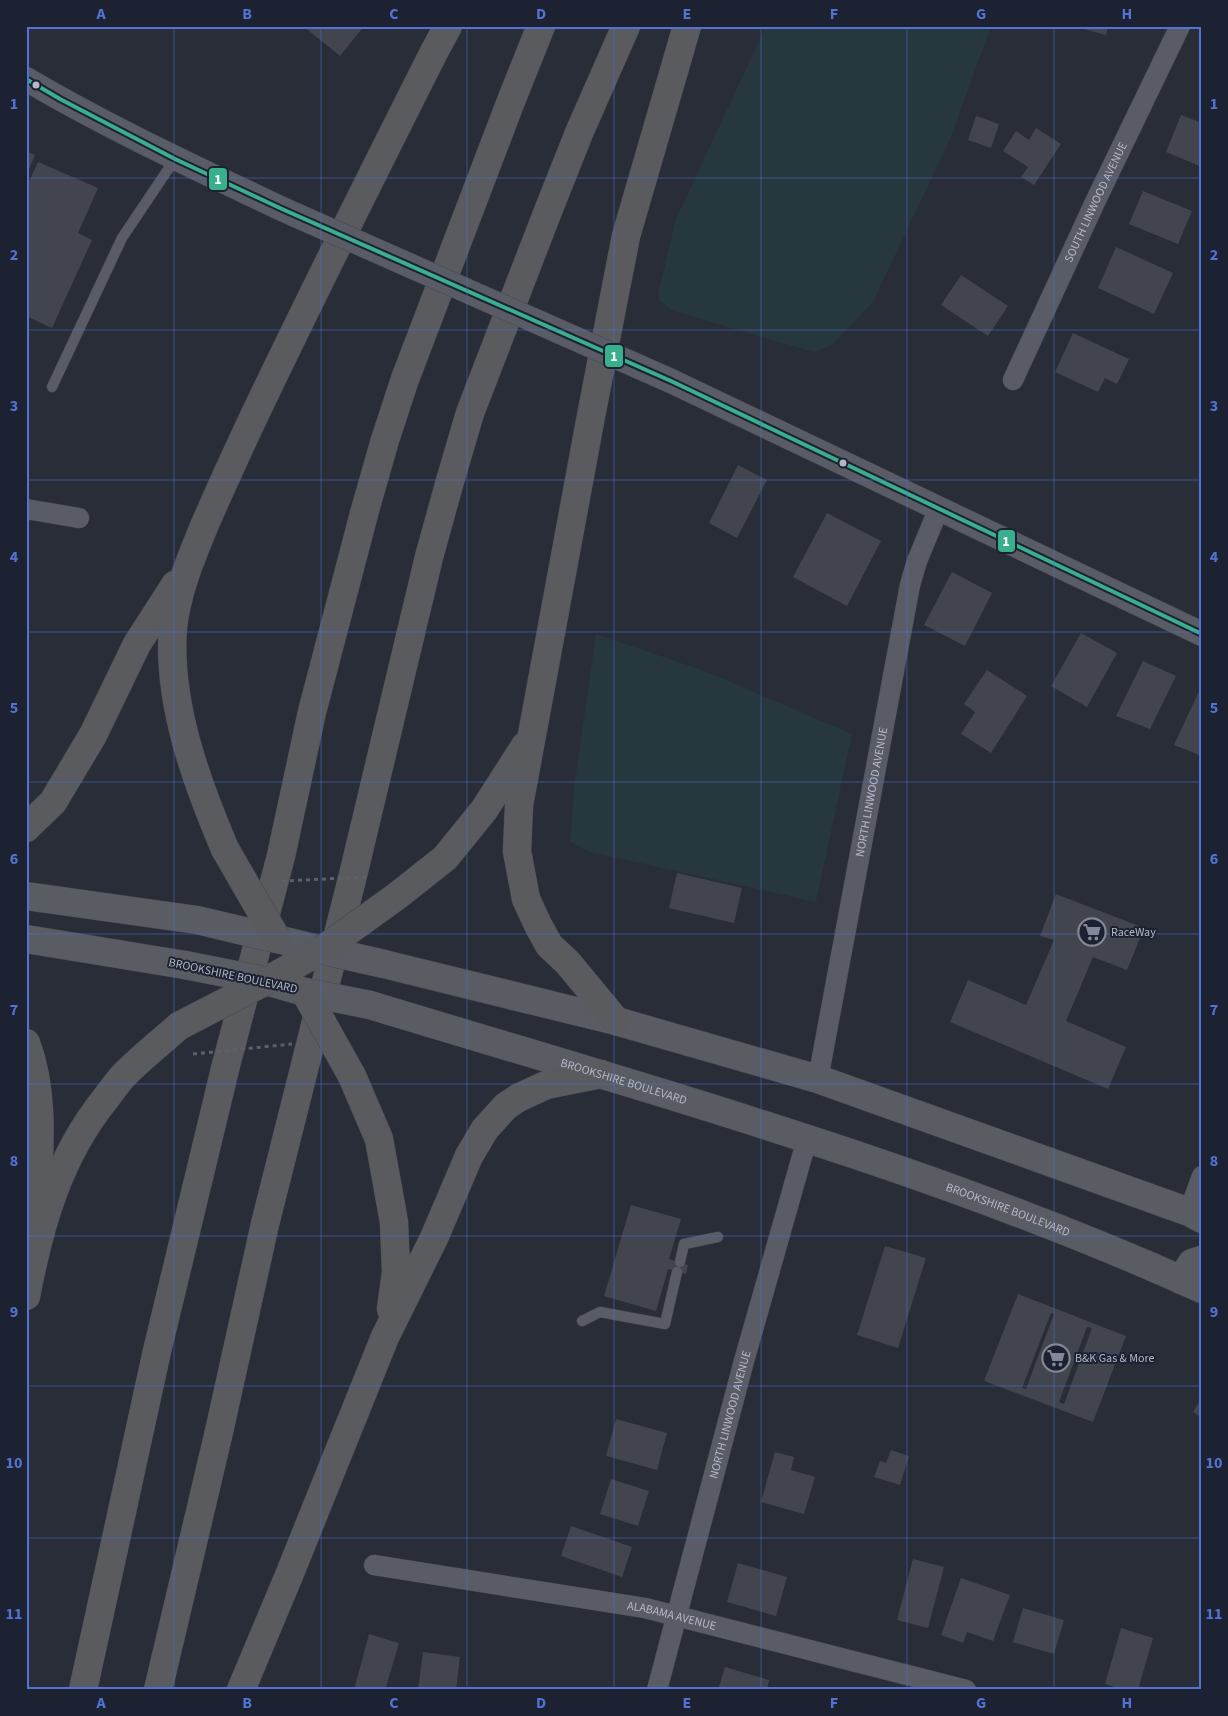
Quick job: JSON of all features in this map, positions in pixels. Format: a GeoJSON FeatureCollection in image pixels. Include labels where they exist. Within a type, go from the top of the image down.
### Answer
{"type":"FeatureCollection","features":[{"type":"Feature","properties":{"kind":"highway"},"geometry":{"type":"LineString","coordinates":[[385,1337],[394,1294],[396,1272],[394,1222],[379,1140],[352,1076],[293,967],[225,849],[206,804],[193,762],[175,688],[173,627],[179,592],[187,567],[225,479],[278,364],[448,26]]}},
{"type":"Feature","properties":{"kind":"highway"},"geometry":{"type":"LineString","coordinates":[[83,1690],[157,1351],[226,1066],[281,856],[312,712],[365,510],[405,379],[507,109],[541,26]]}},
{"type":"Feature","properties":{"kind":"highway"},"geometry":{"type":"LineString","coordinates":[[158,1690],[218,1436],[265,1224],[354,871],[425,575],[450,481],[470,413],[548,211],[626,26]]}},
{"type":"Feature","properties":{"kind":"highway"},"geometry":{"type":"LineString","coordinates":[[616,1021],[568,962],[549,945],[526,899],[517,851],[519,805],[626,236],[687,26]]}},
{"type":"Feature","properties":{"kind":"highway"},"geometry":{"type":"LineString","coordinates":[[26,828],[53,802],[93,735],[137,644],[187,567]]}},
{"type":"Feature","properties":{"kind":"highway"},"geometry":{"type":"LineString","coordinates":[[26,1296],[42,1225],[62,1170],[74,1143],[88,1120],[124,1075],[179,1026],[322,950],[397,896],[444,858],[479,817],[519,758],[533,730]]}},
{"type":"Feature","properties":{"kind":"highway"},"geometry":{"type":"LineString","coordinates":[[26,896],[197,920],[616,1021],[818,1079],[1195,1216]]}},
{"type":"Feature","properties":{"kind":"highway","name":"BROOKSHIRE BOULEVARD"},"geometry":{"type":"LineString","coordinates":[[26,940],[185,965],[370,1005],[601,1074],[866,1159],[1033,1219],[1191,1284]]}},
{"type":"Feature","properties":{"kind":"highway"},"geometry":{"type":"LineString","coordinates":[[26,1043],[37,1079],[40,1115],[34,1254]]}},
{"type":"Feature","properties":{"kind":"highway"},"geometry":{"type":"LineString","coordinates":[[241,1690],[385,1337],[434,1238],[469,1156],[485,1129],[506,1106],[518,1098],[546,1085],[601,1074]]}},
{"type":"Feature","properties":{"kind":"highway"},"geometry":{"type":"LineString","coordinates":[[1191,1284],[1192,1263],[1202,1260]]}},
{"type":"Feature","properties":{"kind":"street","name":"SOUTH LINWOOD AVENUE"},"geometry":{"type":"LineString","coordinates":[[1013,380],[1096,200],[1180,26]]}},
{"type":"Feature","properties":{"kind":"street"},"geometry":{"type":"LineString","coordinates":[[26,80],[175,159],[282,209],[670,381],[1202,634]]}},
{"type":"Feature","properties":{"kind":"street","name":"NORTH LINWOOD AVENUE"},"geometry":{"type":"LineString","coordinates":[[818,1079],[910,584],[917,561],[940,508]]}},
{"type":"Feature","properties":{"kind":"street"},"geometry":{"type":"LineString","coordinates":[[26,509],[79,518]]}},
{"type":"Feature","properties":{"kind":"street","name":"NORTH LINWOOD AVENUE"},"geometry":{"type":"LineString","coordinates":[[657,1690],[744,1361],[807,1140]]}},
{"type":"Feature","properties":{"kind":"street"},"geometry":{"type":"LineString","coordinates":[[1195,1216],[1202,1176]]}},
{"type":"Feature","properties":{"kind":"street","name":"ALABAMA AVENUE"},"geometry":{"type":"LineString","coordinates":[[374,1565],[645,1608],[966,1690]]}},
{"type":"Feature","properties":{"kind":"lane"},"geometry":{"type":"LineString","coordinates":[[52,387],[122,238],[175,159]]}},
{"type":"Feature","properties":{"kind":"lane"},"geometry":{"type":"LineString","coordinates":[[582,1321],[600,1312],[664,1324],[684,1244],[718,1237]]}},
{"type":"Feature","properties":{"kind":"path"},"geometry":{"type":"LineString","coordinates":[[282,881],[368,877]]}},
{"type":"Feature","properties":{"kind":"path"},"geometry":{"type":"LineString","coordinates":[[193,1054],[292,1044]]}},
{"type":"Feature","properties":{"kind":"shaded area"},"geometry":{"type":"Polygon","coordinates":[[[766,26],[991,26],[951,137],[873,302],[832,345],[814,352],[673,311],[660,301],[658,294],[676,219],[766,26]]]}},
{"type":"Feature","properties":{"kind":"shaded area"},"geometry":{"type":"Polygon","coordinates":[[[596,634],[705,671],[852,734],[816,902],[590,852],[570,842],[574,788],[596,634]]]}},
{"type":"Feature","properties":{"kind":"building"},"geometry":{"type":"Polygon","coordinates":[[[303,26],[364,26],[340,56],[303,26]]]}},
{"type":"Feature","properties":{"kind":"building"},"geometry":{"type":"Polygon","coordinates":[[[1073,26],[1108,26],[1106,35],[1073,26]]]}},
{"type":"Feature","properties":{"kind":"building"},"geometry":{"type":"Polygon","coordinates":[[[1181,115],[1202,123],[1202,167],[1166,152],[1181,115]]]}},
{"type":"Feature","properties":{"kind":"building"},"geometry":{"type":"Polygon","coordinates":[[[976,116],[999,124],[991,148],[968,140],[976,116]]]}},
{"type":"Feature","properties":{"kind":"building"},"geometry":{"type":"Polygon","coordinates":[[[1036,128],[1061,144],[1034,185],[1021,177],[1028,167],[1003,151],[1016,131],[1029,140],[1036,128]]]}},
{"type":"Feature","properties":{"kind":"building"},"geometry":{"type":"Polygon","coordinates":[[[26,151],[35,155],[26,176],[26,151]]]}},
{"type":"Feature","properties":{"kind":"building"},"geometry":{"type":"Polygon","coordinates":[[[38,162],[98,188],[78,233],[92,240],[52,328],[26,316],[26,188],[38,162]]]}},
{"type":"Feature","properties":{"kind":"building"},"geometry":{"type":"Polygon","coordinates":[[[1143,191],[1192,211],[1178,244],[1129,224],[1143,191]]]}},
{"type":"Feature","properties":{"kind":"building"},"geometry":{"type":"Polygon","coordinates":[[[1116,247],[1173,273],[1154,314],[1098,288],[1116,247]]]}},
{"type":"Feature","properties":{"kind":"building"},"geometry":{"type":"Polygon","coordinates":[[[961,275],[1008,306],[988,336],[941,305],[961,275]]]}},
{"type":"Feature","properties":{"kind":"building"},"geometry":{"type":"Polygon","coordinates":[[[1073,333],[1129,359],[1117,384],[1105,378],[1098,392],[1055,372],[1073,333]]]}},
{"type":"Feature","properties":{"kind":"building"},"geometry":{"type":"Polygon","coordinates":[[[738,465],[767,480],[737,538],[709,523],[738,465]]]}},
{"type":"Feature","properties":{"kind":"building"},"geometry":{"type":"Polygon","coordinates":[[[827,513],[881,541],[847,606],[793,577],[827,513]]]}},
{"type":"Feature","properties":{"kind":"building"},"geometry":{"type":"Polygon","coordinates":[[[952,572],[992,593],[965,646],[924,625],[952,572]]]}},
{"type":"Feature","properties":{"kind":"building"},"geometry":{"type":"Polygon","coordinates":[[[1081,633],[1117,653],[1087,707],[1051,686],[1081,633]]]}},
{"type":"Feature","properties":{"kind":"building"},"geometry":{"type":"Polygon","coordinates":[[[1143,661],[1176,676],[1150,729],[1116,716],[1143,661]]]}},
{"type":"Feature","properties":{"kind":"building"},"geometry":{"type":"Polygon","coordinates":[[[987,670],[1027,696],[991,753],[961,734],[975,712],[964,704],[987,670]]]}},
{"type":"Feature","properties":{"kind":"building"},"geometry":{"type":"Polygon","coordinates":[[[1200,689],[1202,689],[1202,756],[1174,745],[1200,689]]]}},
{"type":"Feature","properties":{"kind":"building"},"geometry":{"type":"Polygon","coordinates":[[[677,873],[742,888],[734,923],[669,908],[677,873]]]}},
{"type":"Feature","properties":{"kind":"building"},"geometry":{"type":"Polygon","coordinates":[[[1056,894],[1144,928],[1127,970],[1093,957],[1066,1021],[1126,1047],[1108,1089],[950,1022],[968,980],[1026,1005],[1054,940],[1040,936],[1056,894]]]}},
{"type":"Feature","properties":{"kind":"building"},"geometry":{"type":"Polygon","coordinates":[[[631,1205],[681,1219],[669,1259],[688,1265],[686,1274],[668,1269],[656,1311],[604,1296],[631,1205]]]}},
{"type":"Feature","properties":{"kind":"building"},"geometry":{"type":"Polygon","coordinates":[[[885,1246],[926,1258],[898,1348],[857,1335],[885,1246]]]}},
{"type":"Feature","properties":{"kind":"building"},"geometry":{"type":"Polygon","coordinates":[[[1018,1294],[1126,1336],[1093,1422],[984,1381],[1018,1294]],[[1051,1313],[1022,1388],[1026,1389],[1054,1314],[1051,1313]],[[1087,1327],[1059,1402],[1064,1404],[1092,1328],[1087,1327]]]}},
{"type":"Feature","properties":{"kind":"building"},"geometry":{"type":"Polygon","coordinates":[[[1202,1397],[1202,1418],[1193,1412],[1202,1397]]]}},
{"type":"Feature","properties":{"kind":"building"},"geometry":{"type":"Polygon","coordinates":[[[616,1419],[667,1433],[657,1470],[606,1456],[616,1419]]]}},
{"type":"Feature","properties":{"kind":"building"},"geometry":{"type":"Polygon","coordinates":[[[891,1450],[909,1456],[900,1485],[874,1477],[880,1461],[886,1463],[891,1450]]]}},
{"type":"Feature","properties":{"kind":"building"},"geometry":{"type":"Polygon","coordinates":[[[775,1452],[794,1457],[791,1470],[815,1477],[804,1514],[761,1502],[775,1452]]]}},
{"type":"Feature","properties":{"kind":"building"},"geometry":{"type":"Polygon","coordinates":[[[611,1479],[649,1491],[638,1526],[600,1514],[611,1479]]]}},
{"type":"Feature","properties":{"kind":"building"},"geometry":{"type":"Polygon","coordinates":[[[571,1526],[632,1547],[622,1577],[561,1556],[571,1526]]]}},
{"type":"Feature","properties":{"kind":"building"},"geometry":{"type":"Polygon","coordinates":[[[913,1559],[944,1567],[928,1628],[897,1620],[913,1559]]]}},
{"type":"Feature","properties":{"kind":"building"},"geometry":{"type":"Polygon","coordinates":[[[738,1563],[787,1577],[776,1616],[727,1602],[738,1563]]]}},
{"type":"Feature","properties":{"kind":"building"},"geometry":{"type":"Polygon","coordinates":[[[961,1578],[1010,1595],[993,1641],[967,1632],[963,1643],[941,1635],[961,1578]]]}},
{"type":"Feature","properties":{"kind":"building"},"geometry":{"type":"Polygon","coordinates":[[[1023,1608],[1064,1620],[1054,1654],[1013,1642],[1023,1608]]]}},
{"type":"Feature","properties":{"kind":"building"},"geometry":{"type":"Polygon","coordinates":[[[1121,1628],[1153,1638],[1138,1690],[1124,1690],[1105,1684],[1121,1628]]]}},
{"type":"Feature","properties":{"kind":"building"},"geometry":{"type":"Polygon","coordinates":[[[369,1634],[399,1643],[385,1690],[354,1690],[369,1634]]]}},
{"type":"Feature","properties":{"kind":"building"},"geometry":{"type":"Polygon","coordinates":[[[423,1652],[460,1657],[456,1690],[418,1690],[423,1652]]]}},
{"type":"Feature","properties":{"kind":"building"},"geometry":{"type":"Polygon","coordinates":[[[725,1667],[769,1680],[767,1690],[718,1690],[725,1667]]]}},
{"type":"Feature","properties":{"kind":"transit line","name":"1"},"geometry":{"type":"LineString","coordinates":[[26,79],[60,99],[175,159],[282,209],[671,381],[1202,634]]}},
{"type":"Feature","properties":{"kind":"place","name":"RaceWay"},"geometry":{"type":"Point","coordinates":[1092,932]}},
{"type":"Feature","properties":{"kind":"place","name":"B&K Gas & More"},"geometry":{"type":"Point","coordinates":[1056,1358]}}]}
